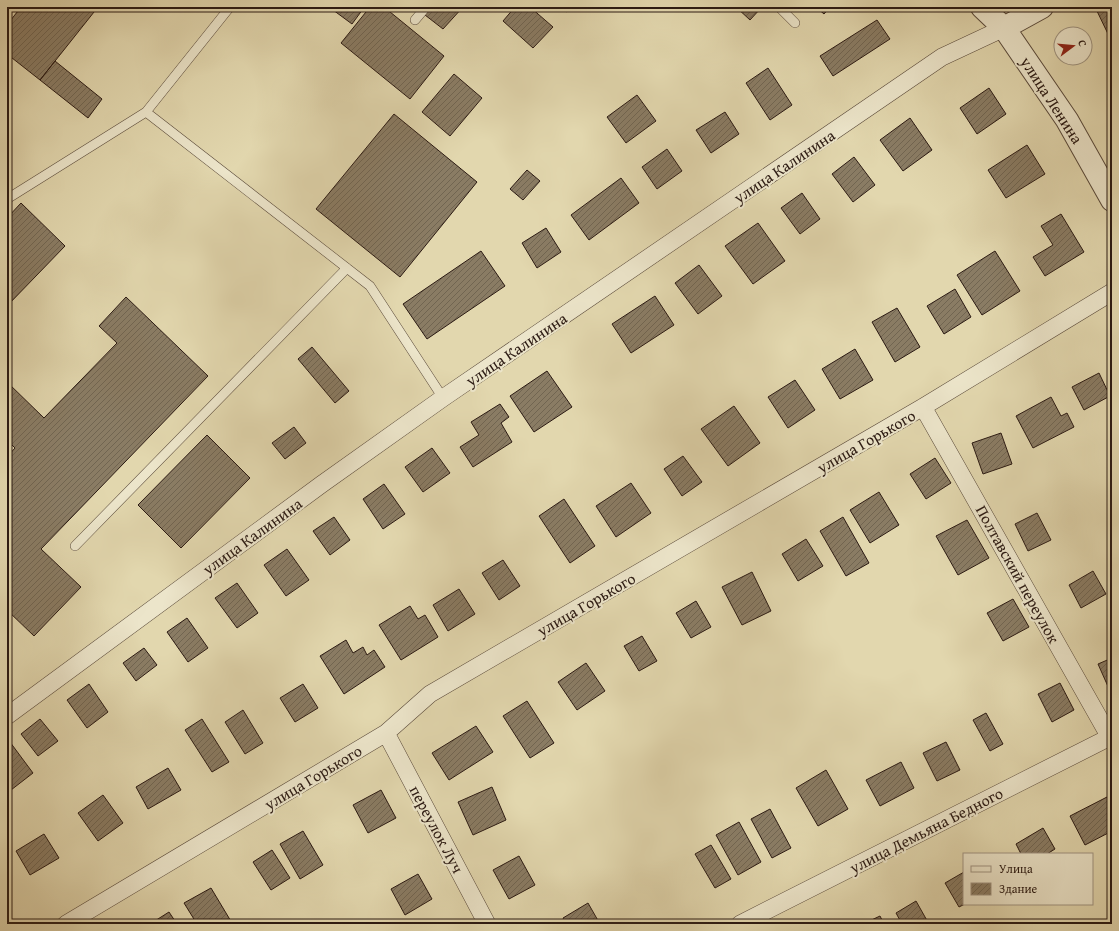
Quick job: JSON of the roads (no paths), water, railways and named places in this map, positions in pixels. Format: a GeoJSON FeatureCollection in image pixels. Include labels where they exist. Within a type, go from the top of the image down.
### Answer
{"type":"FeatureCollection","features":[{"type":"Feature","properties":{"kind":"street","name":"улица Ленина"},"geometry":{"type":"LineString","coordinates":[[982,7],[1004,28],[1067,120],[1112,200]]}},
{"type":"Feature","properties":{"kind":"street","name":"улица Калинина"},"geometry":{"type":"LineString","coordinates":[[7,716],[322,484],[444,398],[942,57],[1004,28],[1042,7]]}},
{"type":"Feature","properties":{"kind":"street","name":"улица Горького"},"geometry":{"type":"LineString","coordinates":[[66,924],[386,733],[430,694],[924,407],[1112,292]]}},
{"type":"Feature","properties":{"kind":"street","name":"Полтавский переулок"},"geometry":{"type":"LineString","coordinates":[[924,407],[1111,738]]}},
{"type":"Feature","properties":{"kind":"street","name":"переулок Луч"},"geometry":{"type":"LineString","coordinates":[[386,733],[487,924]]}},
{"type":"Feature","properties":{"kind":"street","name":"улица Демьяна Бедного"},"geometry":{"type":"LineString","coordinates":[[740,924],[1111,738]]}},
{"type":"Feature","properties":{"kind":"lane"},"geometry":{"type":"LineString","coordinates":[[7,199],[146,112],[230,7]]}},
{"type":"Feature","properties":{"kind":"lane"},"geometry":{"type":"LineString","coordinates":[[416,20],[426,7]]}},
{"type":"Feature","properties":{"kind":"lane"},"geometry":{"type":"LineString","coordinates":[[779,7],[795,23]]}},
{"type":"Feature","properties":{"kind":"lane"},"geometry":{"type":"LineString","coordinates":[[146,112],[370,286],[444,398]]}},
{"type":"Feature","properties":{"kind":"lane"},"geometry":{"type":"LineString","coordinates":[[75,546],[347,268]]}}]}
